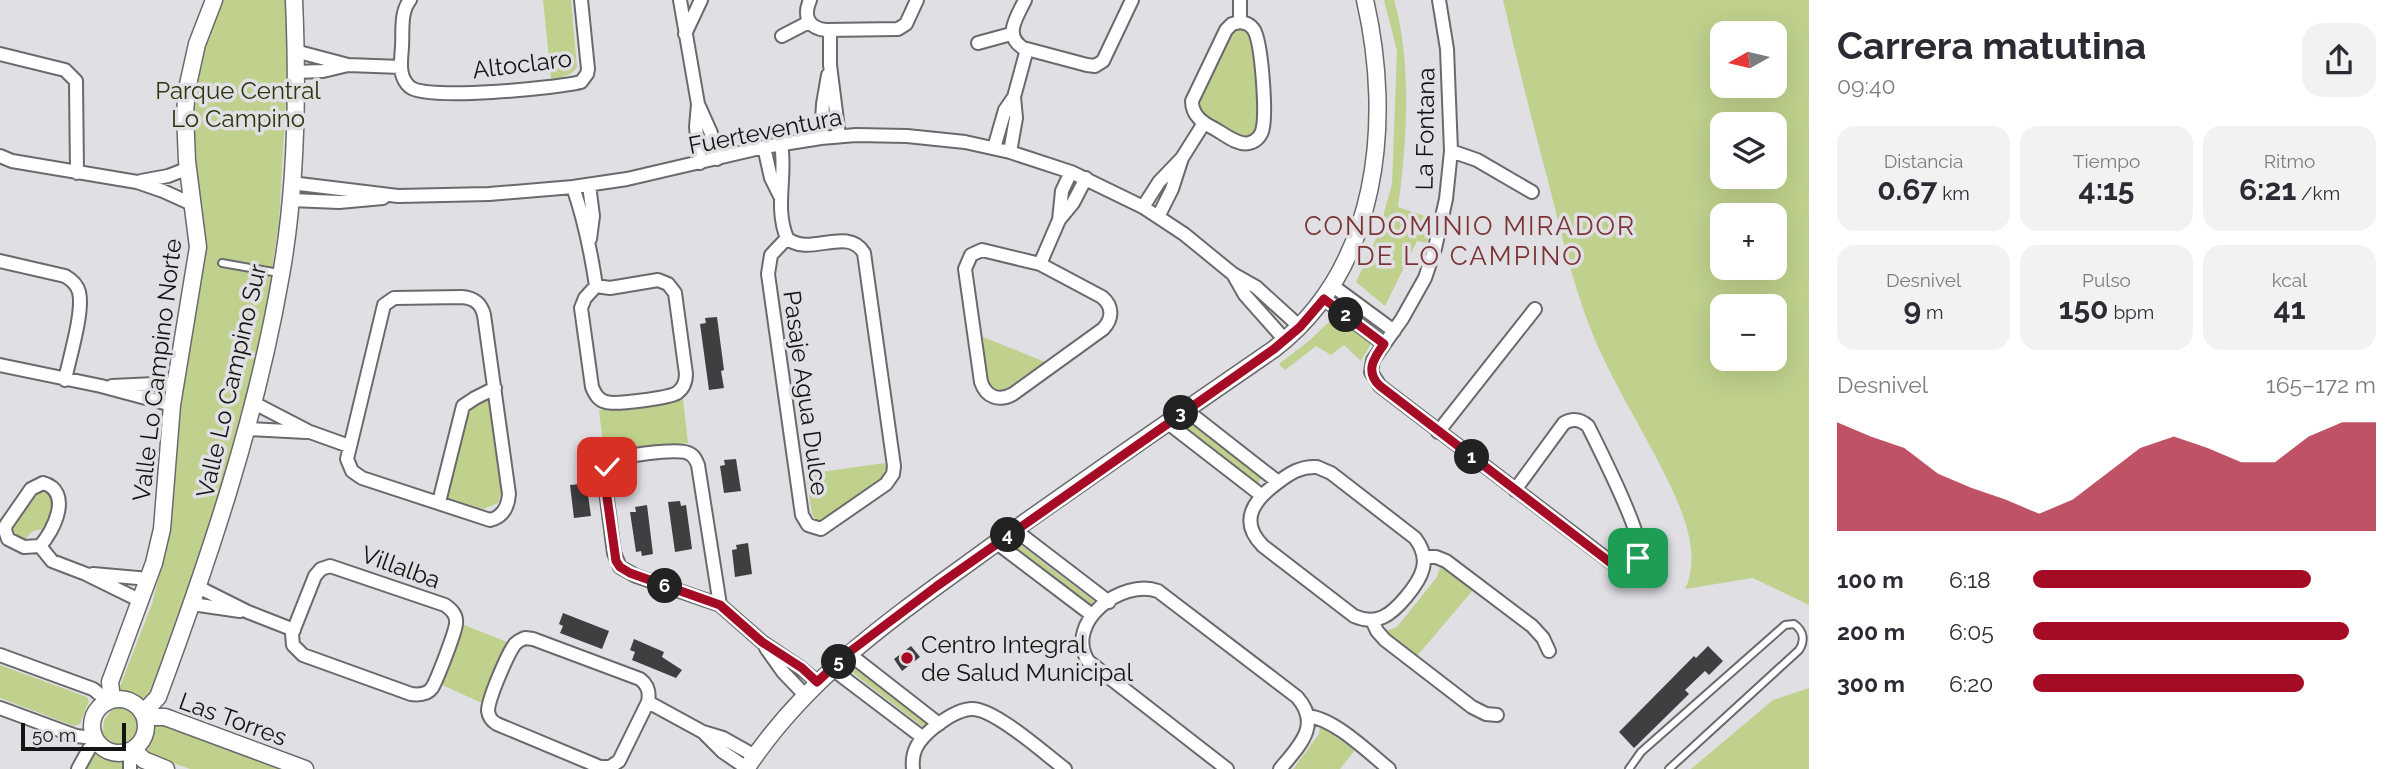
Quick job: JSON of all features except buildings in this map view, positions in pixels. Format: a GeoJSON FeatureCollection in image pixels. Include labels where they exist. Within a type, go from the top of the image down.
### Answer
{"type":"FeatureCollection","features":[{"type":"Feature","properties":{"kind":"street","name":"Valle Lo Campino Norte"},"geometry":{"type":"LineString","coordinates":[[110,700],[112,677],[149,579],[162,529],[172,405],[198,247],[188,168],[185,113],[187,89],[197,44],[214,0]]}},
{"type":"Feature","properties":{"kind":"street","name":"Valle Lo Campino Sur"},"geometry":{"type":"LineString","coordinates":[[144,715],[158,697],[198,587],[254,403],[281,274],[291,191],[295,72],[294,0]]}},
{"type":"Feature","properties":{"kind":"street"},"geometry":{"type":"LineString","coordinates":[[295,51],[348,65],[401,67],[404,11],[410,0]]}},
{"type":"Feature","properties":{"kind":"street","name":"Altoclaro"},"geometry":{"type":"LineString","coordinates":[[401,67],[403,78],[410,88],[427,94],[512,90],[581,82],[588,69],[581,0]]}},
{"type":"Feature","properties":{"kind":"street"},"geometry":{"type":"LineString","coordinates":[[680,0],[698,104],[711,133],[717,159]]}},
{"type":"Feature","properties":{"kind":"street"},"geometry":{"type":"LineString","coordinates":[[685,34],[701,0]]}},
{"type":"Feature","properties":{"kind":"street"},"geometry":{"type":"LineString","coordinates":[[810,0],[806,9],[809,22],[817,29],[830,30],[898,29],[906,24],[918,0]]}},
{"type":"Feature","properties":{"kind":"street"},"geometry":{"type":"LineString","coordinates":[[1011,34],[1025,0]]}},
{"type":"Feature","properties":{"kind":"street"},"geometry":{"type":"LineString","coordinates":[[1011,34],[1017,44],[1027,49],[1087,65],[1099,64],[1106,56],[1132,0]]}},
{"type":"Feature","properties":{"kind":"street"},"geometry":{"type":"LineString","coordinates":[[1240,0],[1240,22]]}},
{"type":"Feature","properties":{"kind":"street"},"geometry":{"type":"LineString","coordinates":[[649,702],[703,732],[723,738],[749,765],[805,695],[848,653],[1300,327],[1344,267],[1358,233],[1368,196],[1374,156],[1376,82],[1365,0]]}},
{"type":"Feature","properties":{"kind":"street","name":"La Fontana"},"geometry":{"type":"LineString","coordinates":[[1438,432],[1377,383],[1371,372],[1373,360],[1413,301],[1435,248],[1446,199],[1451,151],[1448,62],[1439,0]]}},
{"type":"Feature","properties":{"kind":"street"},"geometry":{"type":"LineString","coordinates":[[782,36],[809,22]]}},
{"type":"Feature","properties":{"kind":"street"},"geometry":{"type":"LineString","coordinates":[[1240,22],[1251,26],[1257,42],[1263,103],[1261,132],[1252,142],[1243,143],[1204,123],[1193,110],[1192,101],[1226,30],[1232,24],[1240,22]]}},
{"type":"Feature","properties":{"kind":"street"},"geometry":{"type":"LineString","coordinates":[[830,30],[830,65],[839,136]]}},
{"type":"Feature","properties":{"kind":"street"},"geometry":{"type":"LineString","coordinates":[[978,43],[1011,34]]}},
{"type":"Feature","properties":{"kind":"street"},"geometry":{"type":"LineString","coordinates":[[993,148],[1005,110],[1014,97],[1027,49]]}},
{"type":"Feature","properties":{"kind":"street"},"geometry":{"type":"LineString","coordinates":[[0,54],[65,70],[76,81],[77,173]]}},
{"type":"Feature","properties":{"kind":"street"},"geometry":{"type":"LineString","coordinates":[[295,72],[323,71],[348,65]]}},
{"type":"Feature","properties":{"kind":"street"},"geometry":{"type":"LineString","coordinates":[[821,138],[823,104],[830,65]]}},
{"type":"Feature","properties":{"kind":"street"},"geometry":{"type":"LineString","coordinates":[[1010,152],[1016,118],[1014,97]]}},
{"type":"Feature","properties":{"kind":"street"},"geometry":{"type":"LineString","coordinates":[[698,104],[696,127],[700,163]]}},
{"type":"Feature","properties":{"kind":"street"},"geometry":{"type":"LineString","coordinates":[[1143,207],[1159,182],[1182,158],[1204,123]]}},
{"type":"Feature","properties":{"kind":"street","name":"Fuerteventura"},"geometry":{"type":"LineString","coordinates":[[291,191],[339,202],[398,196],[489,194],[589,185],[764,147],[821,138],[907,135],[946,139],[1010,152],[1071,172],[1143,207],[1209,253],[1233,274],[1256,287],[1300,327]]}},
{"type":"Feature","properties":{"kind":"street"},"geometry":{"type":"LineString","coordinates":[[780,196],[784,169],[781,144]]}},
{"type":"Feature","properties":{"kind":"street"},"geometry":{"type":"LineString","coordinates":[[764,147],[771,178],[780,196],[787,238]]}},
{"type":"Feature","properties":{"kind":"street"},"geometry":{"type":"LineString","coordinates":[[1451,151],[1477,160],[1532,192]]}},
{"type":"Feature","properties":{"kind":"street"},"geometry":{"type":"LineString","coordinates":[[0,156],[12,161],[137,182],[194,205]]}},
{"type":"Feature","properties":{"kind":"street"},"geometry":{"type":"LineString","coordinates":[[1158,217],[1177,176],[1182,158]]}},
{"type":"Feature","properties":{"kind":"street"},"geometry":{"type":"LineString","coordinates":[[137,182],[168,176],[188,168]]}},
{"type":"Feature","properties":{"kind":"street"},"geometry":{"type":"LineString","coordinates":[[1059,220],[1062,191],[1071,172]]}},
{"type":"Feature","properties":{"kind":"street"},"geometry":{"type":"LineString","coordinates":[[1040,264],[1059,220],[1073,203],[1086,178]]}},
{"type":"Feature","properties":{"kind":"street"},"geometry":{"type":"LineString","coordinates":[[589,185],[593,216],[590,239],[596,286]]}},
{"type":"Feature","properties":{"kind":"street"},"geometry":{"type":"LineString","coordinates":[[573,187],[590,239]]}},
{"type":"Feature","properties":{"kind":"street","name":"Pasaje Agua Dulce"},"geometry":{"type":"LineString","coordinates":[[787,238],[801,245],[850,241],[864,253],[894,466],[893,474],[886,484],[821,529],[808,525],[802,515],[768,274],[771,255],[787,238]]}},
{"type":"Feature","properties":{"kind":"street"},"geometry":{"type":"LineString","coordinates":[[982,250],[1040,264],[1102,297],[1109,304],[1111,318],[1103,329],[1013,394],[1003,398],[992,397],[981,382],[965,264],[971,255],[982,250]]}},
{"type":"Feature","properties":{"kind":"street"},"geometry":{"type":"LineString","coordinates":[[0,261],[65,276],[72,280],[79,290],[78,316],[65,380]]}},
{"type":"Feature","properties":{"kind":"street","name":"Fuerteventura"},"geometry":{"type":"LineString","coordinates":[[1233,274],[1245,295],[1285,340]]}},
{"type":"Feature","properties":{"kind":"street"},"geometry":{"type":"LineString","coordinates":[[658,280],[672,288],[676,298],[686,374],[685,384],[678,392],[612,403],[596,396],[592,387],[582,308],[584,298],[596,286],[610,288],[658,280]]}},
{"type":"Feature","properties":{"kind":"street"},"geometry":{"type":"LineString","coordinates":[[1328,292],[1394,331]]}},
{"type":"Feature","properties":{"kind":"street"},"geometry":{"type":"LineString","coordinates":[[1328,292],[1384,344]]}},
{"type":"Feature","properties":{"kind":"street"},"geometry":{"type":"LineString","coordinates":[[462,297],[478,303],[484,315],[509,494],[507,506],[498,518],[490,520],[357,475],[349,465],[349,446],[382,310],[390,300],[462,297]]}},
{"type":"Feature","properties":{"kind":"street"},"geometry":{"type":"LineString","coordinates":[[1515,490],[1564,423],[1573,420],[1583,422],[1588,426],[1609,469],[1637,536],[1640,549],[1638,558],[1630,569],[1625,572],[1620,570],[1438,432],[1535,309]]}},
{"type":"Feature","properties":{"kind":"street"},"geometry":{"type":"LineString","coordinates":[[0,365],[101,386],[172,405]]}},
{"type":"Feature","properties":{"kind":"street"},"geometry":{"type":"LineString","coordinates":[[101,386],[176,383]]}},
{"type":"Feature","properties":{"kind":"street"},"geometry":{"type":"LineString","coordinates":[[439,502],[463,407],[495,388]]}},
{"type":"Feature","properties":{"kind":"street"},"geometry":{"type":"LineString","coordinates":[[254,403],[310,432],[349,446]]}},
{"type":"Feature","properties":{"kind":"street"},"geometry":{"type":"LineString","coordinates":[[1186,410],[1278,482]]}},
{"type":"Feature","properties":{"kind":"street"},"geometry":{"type":"LineString","coordinates":[[1168,423],[1261,495]]}},
{"type":"Feature","properties":{"kind":"street"},"geometry":{"type":"LineString","coordinates":[[247,429],[310,432]]}},
{"type":"Feature","properties":{"kind":"street"},"geometry":{"type":"LineString","coordinates":[[720,605],[695,458],[689,453],[678,451],[613,460],[604,476],[614,553],[620,567],[720,605],[762,642],[802,668],[817,682]]}},
{"type":"Feature","properties":{"kind":"street"},"geometry":{"type":"LineString","coordinates":[[1303,468],[1324,469],[1415,537],[1424,557],[1423,570],[1417,583],[1394,611],[1380,619],[1354,616],[1258,540],[1250,520],[1253,507],[1261,495],[1303,468]]}},
{"type":"Feature","properties":{"kind":"street"},"geometry":{"type":"LineString","coordinates":[[43,483],[55,490],[59,505],[52,530],[40,546],[28,548],[19,545],[8,539],[5,530],[8,521],[31,489],[43,483]]}},
{"type":"Feature","properties":{"kind":"street"},"geometry":{"type":"LineString","coordinates":[[1015,530],[1109,602]]}},
{"type":"Feature","properties":{"kind":"street"},"geometry":{"type":"LineString","coordinates":[[997,543],[1092,615]]}},
{"type":"Feature","properties":{"kind":"street"},"geometry":{"type":"LineString","coordinates":[[40,546],[52,561],[86,573],[141,601]]}},
{"type":"Feature","properties":{"kind":"street"},"geometry":{"type":"LineString","coordinates":[[1424,557],[1441,558],[1457,569],[1532,626],[1549,650]]}},
{"type":"Feature","properties":{"kind":"street","name":"Villalba"},"geometry":{"type":"LineString","coordinates":[[330,566],[445,605],[456,619],[432,688],[417,695],[303,655],[293,645],[294,630],[316,576],[321,569],[330,566]]}},
{"type":"Feature","properties":{"kind":"street"},"geometry":{"type":"LineString","coordinates":[[86,573],[149,579]]}},
{"type":"Feature","properties":{"kind":"street"},"geometry":{"type":"LineString","coordinates":[[198,587],[248,612],[294,630]]}},
{"type":"Feature","properties":{"kind":"street"},"geometry":{"type":"LineString","coordinates":[[1227,769],[1093,667],[1084,654],[1082,640],[1084,627],[1092,615],[1132,589],[1158,591],[1297,697],[1307,716],[1306,735],[1280,769]]}},
{"type":"Feature","properties":{"kind":"street"},"geometry":{"type":"LineString","coordinates":[[192,604],[248,612]]}},
{"type":"Feature","properties":{"kind":"street"},"geometry":{"type":"LineString","coordinates":[[1372,620],[1385,640],[1472,707],[1486,714],[1497,715]]}},
{"type":"Feature","properties":{"kind":"street"},"geometry":{"type":"LineString","coordinates":[[525,638],[640,678],[649,690],[649,702],[619,761],[605,768],[497,724],[488,711],[512,649],[517,642],[525,638]]}},
{"type":"Feature","properties":{"kind":"street"},"geometry":{"type":"LineString","coordinates":[[762,642],[783,672],[805,695]]}},
{"type":"Feature","properties":{"kind":"street"},"geometry":{"type":"LineString","coordinates":[[848,653],[939,724]]}},
{"type":"Feature","properties":{"kind":"street"},"geometry":{"type":"LineString","coordinates":[[0,655],[93,689],[110,700],[130,701],[144,715],[145,735],[132,751],[130,769]]}},
{"type":"Feature","properties":{"kind":"street"},"geometry":{"type":"LineString","coordinates":[[831,668],[922,737]]}},
{"type":"Feature","properties":{"kind":"street"},"geometry":{"type":"LineString","coordinates":[[78,769],[95,740],[92,719],[98,708],[110,700]]}},
{"type":"Feature","properties":{"kind":"street"},"geometry":{"type":"LineString","coordinates":[[0,708],[76,736],[95,740],[111,753],[132,751],[144,760],[166,769]]}},
{"type":"Feature","properties":{"kind":"street"},"geometry":{"type":"LineString","coordinates":[[914,769],[914,750],[922,737],[956,713],[968,709],[988,711],[1065,769]]}},
{"type":"Feature","properties":{"kind":"street","name":"Las Torres"},"geometry":{"type":"LineString","coordinates":[[144,715],[165,717],[305,769]]}},
{"type":"Feature","properties":{"kind":"street"},"geometry":{"type":"LineString","coordinates":[[1307,716],[1319,717],[1330,723],[1389,769]]}},
{"type":"Feature","properties":{"kind":"lane"},"geometry":{"type":"LineString","coordinates":[[222,263],[281,274]]}},
{"type":"Feature","properties":{"kind":"lane"},"geometry":{"type":"LineString","coordinates":[[1629,769],[1642,752],[1785,625],[1794,624],[1798,627],[1803,637],[1799,650],[1669,769]]}},
{"type":"Feature","properties":{"kind":"green space","name":"Parque Central Lo Campino"},"geometry":{"type":"Polygon","coordinates":[[[219,0],[288,0],[289,49],[279,220],[262,343],[195,585],[125,769],[87,769],[103,730],[104,720],[110,712],[152,604],[172,522],[196,178],[189,99],[200,50],[219,0]]]}},
{"type":"Feature","properties":{"kind":"green space"},"geometry":{"type":"Polygon","coordinates":[[[543,0],[571,0],[577,67],[569,75],[551,79],[543,0]]]}},
{"type":"Feature","properties":{"kind":"green space"},"geometry":{"type":"Polygon","coordinates":[[[1384,0],[1394,0],[1400,24],[1406,76],[1404,157],[1398,207],[1433,219],[1427,243],[1417,241],[1385,306],[1356,282],[1378,234],[1392,184],[1397,51],[1384,0]]]}},
{"type":"Feature","properties":{"kind":"green space"},"geometry":{"type":"Polygon","coordinates":[[[1503,0],[1809,0],[1809,605],[1753,578],[1685,589],[1691,558],[1686,524],[1651,447],[1593,335],[1573,278],[1503,0]]]}},
{"type":"Feature","properties":{"kind":"green space"},"geometry":{"type":"Polygon","coordinates":[[[1240,28],[1248,32],[1251,42],[1257,116],[1252,137],[1240,138],[1202,115],[1200,99],[1229,38],[1240,28]]]}},
{"type":"Feature","properties":{"kind":"green space"},"geometry":{"type":"Polygon","coordinates":[[[1335,316],[1372,342],[1361,361],[1344,345],[1331,355],[1316,346],[1285,370],[1279,364],[1310,340],[1335,316]]]}},
{"type":"Feature","properties":{"kind":"green space"},"geometry":{"type":"Polygon","coordinates":[[[983,337],[1045,362],[1004,390],[994,390],[988,384],[983,337]]]}},
{"type":"Feature","properties":{"kind":"green space"},"geometry":{"type":"Polygon","coordinates":[[[488,398],[503,487],[498,503],[484,509],[444,497],[462,408],[488,398]]]}},
{"type":"Feature","properties":{"kind":"green space"},"geometry":{"type":"Polygon","coordinates":[[[683,398],[688,443],[604,452],[599,410],[683,398]]]}},
{"type":"Feature","properties":{"kind":"green space"},"geometry":{"type":"Polygon","coordinates":[[[1188,420],[1263,476],[1258,483],[1183,427],[1188,420]]]}},
{"type":"Feature","properties":{"kind":"green space"},"geometry":{"type":"Polygon","coordinates":[[[885,463],[887,471],[883,478],[822,522],[816,520],[812,514],[806,474],[885,463]]]}},
{"type":"Feature","properties":{"kind":"green space"},"geometry":{"type":"Polygon","coordinates":[[[41,489],[50,491],[55,503],[46,531],[33,532],[24,542],[12,534],[13,521],[25,503],[41,489]]]}},
{"type":"Feature","properties":{"kind":"green space"},"geometry":{"type":"Polygon","coordinates":[[[1018,543],[1094,601],[1090,605],[1013,546],[1018,543]]]}},
{"type":"Feature","properties":{"kind":"green space"},"geometry":{"type":"Polygon","coordinates":[[[1440,567],[1473,590],[1417,656],[1386,631],[1397,627],[1437,577],[1440,567]]]}},
{"type":"Feature","properties":{"kind":"green space"},"geometry":{"type":"Polygon","coordinates":[[[464,625],[507,642],[484,704],[440,684],[464,625]]]}},
{"type":"Feature","properties":{"kind":"green space"},"geometry":{"type":"Polygon","coordinates":[[[850,664],[927,724],[923,727],[845,667],[850,664]]]}},
{"type":"Feature","properties":{"kind":"green space"},"geometry":{"type":"Polygon","coordinates":[[[0,665],[87,697],[89,701],[80,724],[74,726],[0,698],[0,665]]]}},
{"type":"Feature","properties":{"kind":"green space"},"geometry":{"type":"Polygon","coordinates":[[[1809,688],[1809,769],[1691,769],[1773,700],[1809,688]]]}},
{"type":"Feature","properties":{"kind":"green space"},"geometry":{"type":"Polygon","coordinates":[[[159,723],[283,769],[190,769],[151,755],[147,751],[154,727],[159,723]]]}},
{"type":"Feature","properties":{"kind":"green space"},"geometry":{"type":"Polygon","coordinates":[[[1320,726],[1355,750],[1340,769],[1293,769],[1319,734],[1320,726]]]}},
{"type":"Feature","properties":{"kind":"place","name":"Centro Integral de Salud Municipal"},"geometry":{"type":"Point","coordinates":[907,658]}},
{"type":"Feature","properties":{"kind":"district","name":"CONDOMINIO MIRADOR DE LO CAMPINO"},"geometry":{"type":"Point","coordinates":[1470,241]}},
{"type":"Feature","properties":{"kind":"route"},"geometry":{"type":"LineString","coordinates":[[607,467],[604,476],[614,553],[620,567],[720,605],[762,642],[802,668],[817,682],[848,653],[937,586],[1274,349],[1310,317],[1324,299],[1384,344],[1371,366],[1373,378],[1380,386],[1620,570],[1625,572],[1630,569],[1638,558]]}}]}
